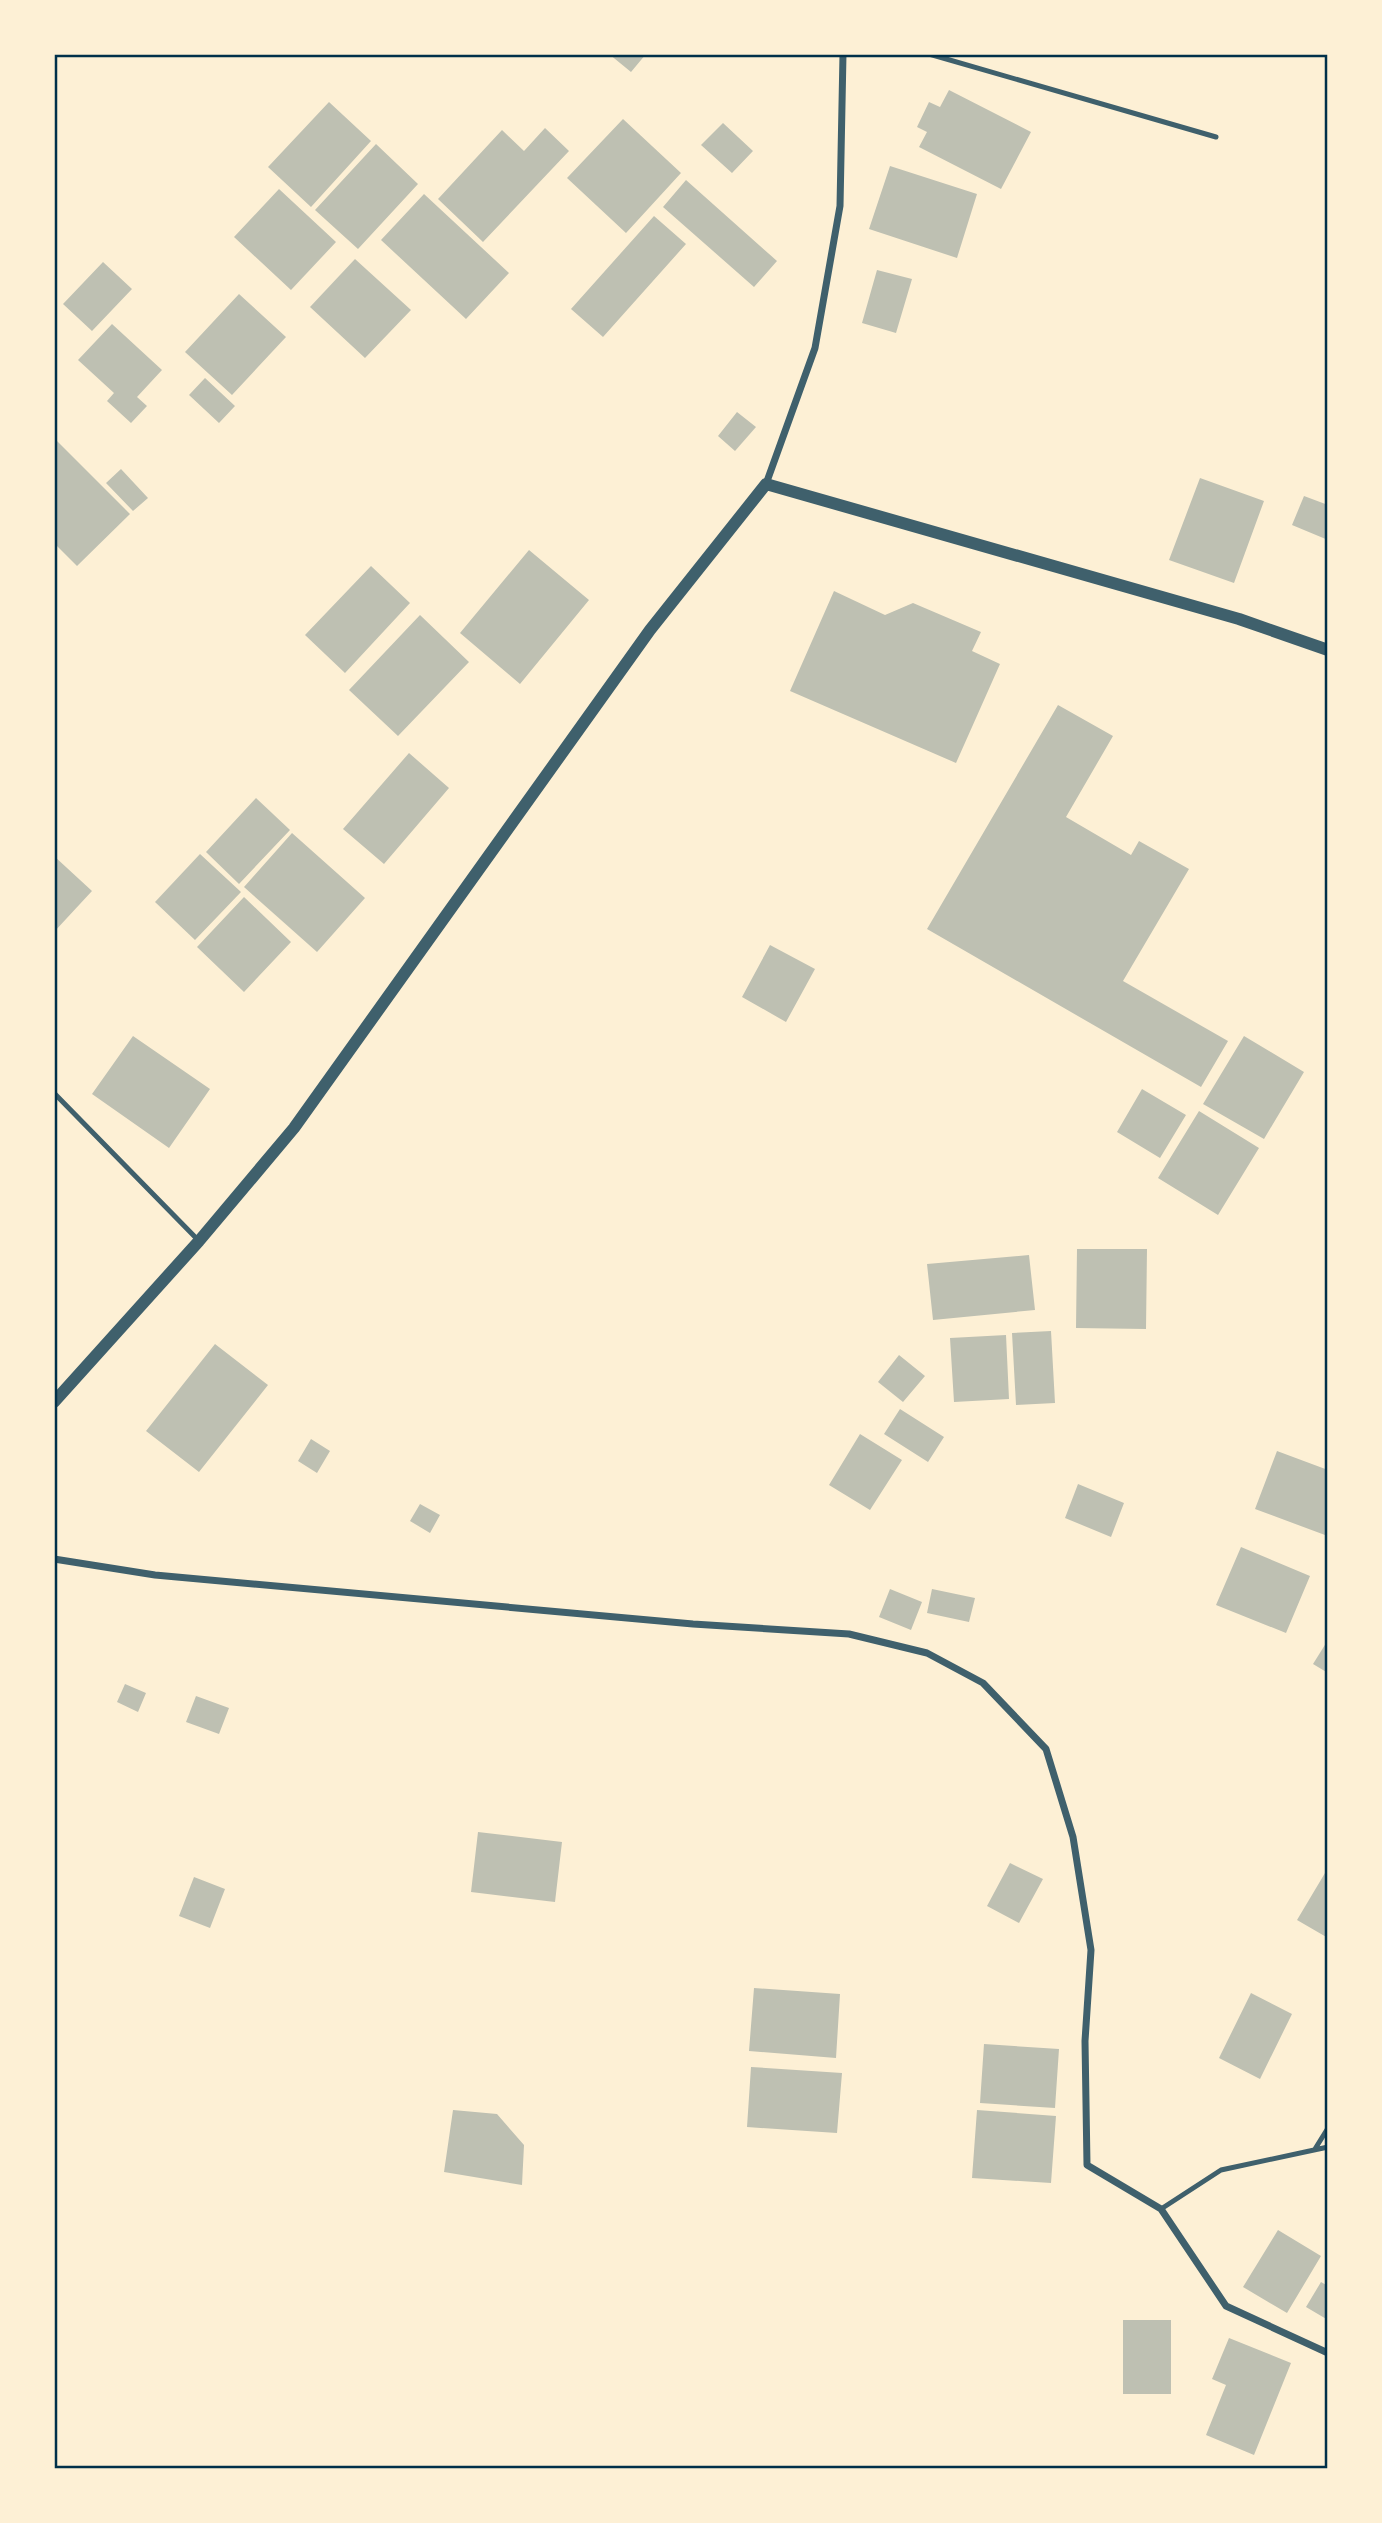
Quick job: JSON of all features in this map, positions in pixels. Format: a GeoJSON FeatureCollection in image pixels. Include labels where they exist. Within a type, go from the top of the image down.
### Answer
{"type":"FeatureCollection","features":[{"type":"Feature","properties":{"kind":"street"},"geometry":{"type":"LineString","coordinates":[[54,1402],[199,1241],[294,1128],[650,630],[765,484],[815,348],[840,206],[843,54]]}},
{"type":"Feature","properties":{"kind":"street"},"geometry":{"type":"LineString","coordinates":[[765,484],[1239,619],[1328,650]]}},
{"type":"Feature","properties":{"kind":"street"},"geometry":{"type":"LineString","coordinates":[[54,1559],[155,1575],[692,1624],[849,1634],[927,1653],[984,1683],[1046,1749],[1073,1836],[1091,1950],[1085,2041],[1087,2165],[1161,2209],[1226,2306],[1328,2353]]}},
{"type":"Feature","properties":{"kind":"lane"},"geometry":{"type":"LineString","coordinates":[[929,54],[1216,137]]}},
{"type":"Feature","properties":{"kind":"lane"},"geometry":{"type":"LineString","coordinates":[[54,1093],[199,1241]]}},
{"type":"Feature","properties":{"kind":"lane"},"geometry":{"type":"LineString","coordinates":[[1315,2150],[1328,2128]]}},
{"type":"Feature","properties":{"kind":"lane"},"geometry":{"type":"LineString","coordinates":[[1161,2209],[1221,2170],[1328,2147]]}},
{"type":"Feature","properties":{"kind":"building"},"geometry":{"type":"Polygon","coordinates":[[[609,54],[646,54],[631,72],[609,54]]]}},
{"type":"Feature","properties":{"kind":"building"},"geometry":{"type":"Polygon","coordinates":[[[949,90],[1031,132],[1001,189],[919,147],[927,132],[917,127],[929,102],[940,107],[949,90]]]}},
{"type":"Feature","properties":{"kind":"building"},"geometry":{"type":"Polygon","coordinates":[[[329,102],[371,141],[311,207],[268,167],[329,102]]]}},
{"type":"Feature","properties":{"kind":"building"},"geometry":{"type":"Polygon","coordinates":[[[623,119],[681,173],[626,233],[567,178],[623,119]]]}},
{"type":"Feature","properties":{"kind":"building"},"geometry":{"type":"Polygon","coordinates":[[[723,123],[753,151],[732,173],[701,145],[723,123]]]}},
{"type":"Feature","properties":{"kind":"building"},"geometry":{"type":"Polygon","coordinates":[[[545,128],[569,151],[483,242],[438,199],[502,130],[524,151],[545,128]]]}},
{"type":"Feature","properties":{"kind":"building"},"geometry":{"type":"Polygon","coordinates":[[[376,144],[418,184],[358,249],[315,210],[376,144]]]}},
{"type":"Feature","properties":{"kind":"building"},"geometry":{"type":"Polygon","coordinates":[[[890,166],[977,194],[957,258],[869,229],[890,166]]]}},
{"type":"Feature","properties":{"kind":"building"},"geometry":{"type":"Polygon","coordinates":[[[686,180],[777,261],[754,287],[663,207],[686,180]]]}},
{"type":"Feature","properties":{"kind":"building"},"geometry":{"type":"Polygon","coordinates":[[[279,189],[336,242],[291,290],[234,237],[279,189]]]}},
{"type":"Feature","properties":{"kind":"building"},"geometry":{"type":"Polygon","coordinates":[[[424,194],[509,273],[466,319],[381,240],[424,194]]]}},
{"type":"Feature","properties":{"kind":"building"},"geometry":{"type":"Polygon","coordinates":[[[654,216],[686,244],[603,337],[571,309],[654,216]]]}},
{"type":"Feature","properties":{"kind":"building"},"geometry":{"type":"Polygon","coordinates":[[[355,259],[411,310],[365,358],[310,307],[355,259]]]}},
{"type":"Feature","properties":{"kind":"building"},"geometry":{"type":"Polygon","coordinates":[[[103,262],[132,289],[92,331],[63,304],[103,262]]]}},
{"type":"Feature","properties":{"kind":"building"},"geometry":{"type":"Polygon","coordinates":[[[877,270],[912,279],[896,333],[862,323],[877,270]]]}},
{"type":"Feature","properties":{"kind":"building"},"geometry":{"type":"Polygon","coordinates":[[[239,294],[286,337],[232,395],[185,352],[239,294]]]}},
{"type":"Feature","properties":{"kind":"building"},"geometry":{"type":"Polygon","coordinates":[[[112,324],[162,370],[137,397],[147,406],[131,423],[107,401],[114,393],[78,360],[112,324]]]}},
{"type":"Feature","properties":{"kind":"building"},"geometry":{"type":"Polygon","coordinates":[[[205,378],[235,406],[219,423],[189,395],[205,378]]]}},
{"type":"Feature","properties":{"kind":"building"},"geometry":{"type":"Polygon","coordinates":[[[737,412],[756,427],[735,451],[718,436],[737,412]]]}},
{"type":"Feature","properties":{"kind":"building"},"geometry":{"type":"Polygon","coordinates":[[[54,438],[130,514],[77,566],[54,543],[54,438]]]}},
{"type":"Feature","properties":{"kind":"building"},"geometry":{"type":"Polygon","coordinates":[[[121,469],[148,498],[133,511],[106,483],[121,469]]]}},
{"type":"Feature","properties":{"kind":"building"},"geometry":{"type":"Polygon","coordinates":[[[1200,478],[1264,501],[1234,583],[1169,560],[1200,478]]]}},
{"type":"Feature","properties":{"kind":"building"},"geometry":{"type":"Polygon","coordinates":[[[1304,496],[1328,505],[1328,540],[1292,525],[1304,496]]]}},
{"type":"Feature","properties":{"kind":"building"},"geometry":{"type":"Polygon","coordinates":[[[529,550],[589,600],[520,684],[460,633],[529,550]]]}},
{"type":"Feature","properties":{"kind":"building"},"geometry":{"type":"Polygon","coordinates":[[[371,566],[410,603],[345,673],[305,635],[371,566]]]}},
{"type":"Feature","properties":{"kind":"building"},"geometry":{"type":"Polygon","coordinates":[[[834,591],[885,615],[913,603],[981,632],[972,651],[1000,664],[956,763],[790,691],[834,591]]]}},
{"type":"Feature","properties":{"kind":"building"},"geometry":{"type":"Polygon","coordinates":[[[420,615],[469,662],[398,736],[349,690],[420,615]]]}},
{"type":"Feature","properties":{"kind":"building"},"geometry":{"type":"Polygon","coordinates":[[[1058,705],[1113,736],[1066,817],[1131,855],[1139,841],[1189,869],[1123,981],[1228,1041],[1201,1087],[927,929],[1058,705]]]}},
{"type":"Feature","properties":{"kind":"building"},"geometry":{"type":"Polygon","coordinates":[[[409,753],[449,788],[384,864],[343,829],[409,753]]]}},
{"type":"Feature","properties":{"kind":"building"},"geometry":{"type":"Polygon","coordinates":[[[256,798],[290,830],[239,884],[206,852],[256,798]]]}},
{"type":"Feature","properties":{"kind":"building"},"geometry":{"type":"Polygon","coordinates":[[[292,833],[365,898],[317,952],[244,887],[292,833]]]}},
{"type":"Feature","properties":{"kind":"building"},"geometry":{"type":"Polygon","coordinates":[[[200,854],[241,892],[195,940],[155,902],[200,854]]]}},
{"type":"Feature","properties":{"kind":"building"},"geometry":{"type":"Polygon","coordinates":[[[54,856],[92,891],[54,932],[54,856]]]}},
{"type":"Feature","properties":{"kind":"building"},"geometry":{"type":"Polygon","coordinates":[[[244,897],[291,942],[244,992],[197,947],[244,897]]]}},
{"type":"Feature","properties":{"kind":"building"},"geometry":{"type":"Polygon","coordinates":[[[770,945],[815,969],[786,1022],[742,997],[770,945]]]}},
{"type":"Feature","properties":{"kind":"building"},"geometry":{"type":"Polygon","coordinates":[[[133,1036],[210,1089],[169,1148],[92,1094],[133,1036]]]}},
{"type":"Feature","properties":{"kind":"building"},"geometry":{"type":"Polygon","coordinates":[[[1244,1036],[1304,1072],[1264,1139],[1203,1104],[1244,1036]]]}},
{"type":"Feature","properties":{"kind":"building"},"geometry":{"type":"Polygon","coordinates":[[[1142,1089],[1186,1115],[1160,1158],[1117,1132],[1142,1089]]]}},
{"type":"Feature","properties":{"kind":"building"},"geometry":{"type":"Polygon","coordinates":[[[1199,1111],[1259,1148],[1218,1215],[1158,1178],[1199,1111]]]}},
{"type":"Feature","properties":{"kind":"building"},"geometry":{"type":"Polygon","coordinates":[[[1077,1249],[1147,1249],[1146,1329],[1076,1328],[1077,1249]]]}},
{"type":"Feature","properties":{"kind":"building"},"geometry":{"type":"Polygon","coordinates":[[[1029,1255],[1035,1310],[933,1320],[927,1264],[1029,1255]]]}},
{"type":"Feature","properties":{"kind":"building"},"geometry":{"type":"Polygon","coordinates":[[[1051,1331],[1055,1403],[1016,1405],[1012,1333],[1051,1331]]]}},
{"type":"Feature","properties":{"kind":"building"},"geometry":{"type":"Polygon","coordinates":[[[1006,1335],[1009,1399],[954,1402],[950,1338],[1006,1335]]]}},
{"type":"Feature","properties":{"kind":"building"},"geometry":{"type":"Polygon","coordinates":[[[215,1344],[268,1385],[199,1472],[146,1431],[215,1344]]]}},
{"type":"Feature","properties":{"kind":"building"},"geometry":{"type":"Polygon","coordinates":[[[899,1355],[925,1376],[903,1402],[878,1382],[899,1355]]]}},
{"type":"Feature","properties":{"kind":"building"},"geometry":{"type":"Polygon","coordinates":[[[900,1409],[944,1437],[928,1462],[884,1434],[900,1409]]]}},
{"type":"Feature","properties":{"kind":"building"},"geometry":{"type":"Polygon","coordinates":[[[860,1434],[902,1460],[870,1510],[829,1485],[860,1434]]]}},
{"type":"Feature","properties":{"kind":"building"},"geometry":{"type":"Polygon","coordinates":[[[311,1439],[330,1451],[317,1473],[298,1461],[311,1439]]]}},
{"type":"Feature","properties":{"kind":"building"},"geometry":{"type":"Polygon","coordinates":[[[1277,1451],[1328,1470],[1325,1535],[1255,1509],[1277,1451]]]}},
{"type":"Feature","properties":{"kind":"building"},"geometry":{"type":"Polygon","coordinates":[[[1078,1484],[1124,1503],[1111,1537],[1065,1518],[1078,1484]]]}},
{"type":"Feature","properties":{"kind":"building"},"geometry":{"type":"Polygon","coordinates":[[[420,1504],[440,1515],[430,1533],[410,1521],[420,1504]]]}},
{"type":"Feature","properties":{"kind":"building"},"geometry":{"type":"Polygon","coordinates":[[[1241,1547],[1310,1576],[1286,1633],[1216,1605],[1241,1547]]]}},
{"type":"Feature","properties":{"kind":"building"},"geometry":{"type":"Polygon","coordinates":[[[890,1589],[922,1602],[911,1630],[879,1617],[890,1589]]]}},
{"type":"Feature","properties":{"kind":"building"},"geometry":{"type":"Polygon","coordinates":[[[932,1589],[975,1598],[969,1622],[927,1613],[932,1589]]]}},
{"type":"Feature","properties":{"kind":"building"},"geometry":{"type":"Polygon","coordinates":[[[1328,1640],[1328,1673],[1313,1664],[1328,1640]]]}},
{"type":"Feature","properties":{"kind":"building"},"geometry":{"type":"Polygon","coordinates":[[[125,1684],[146,1693],[138,1712],[117,1702],[125,1684]]]}},
{"type":"Feature","properties":{"kind":"building"},"geometry":{"type":"Polygon","coordinates":[[[196,1696],[229,1708],[219,1734],[186,1722],[196,1696]]]}},
{"type":"Feature","properties":{"kind":"building"},"geometry":{"type":"Polygon","coordinates":[[[478,1832],[562,1842],[555,1902],[471,1892],[478,1832]]]}},
{"type":"Feature","properties":{"kind":"building"},"geometry":{"type":"Polygon","coordinates":[[[1010,1863],[1043,1879],[1019,1923],[987,1906],[1010,1863]]]}},
{"type":"Feature","properties":{"kind":"building"},"geometry":{"type":"Polygon","coordinates":[[[1325,1873],[1328,1875],[1328,1938],[1297,1920],[1325,1873]]]}},
{"type":"Feature","properties":{"kind":"building"},"geometry":{"type":"Polygon","coordinates":[[[194,1877],[225,1889],[210,1928],[179,1916],[194,1877]]]}},
{"type":"Feature","properties":{"kind":"building"},"geometry":{"type":"Polygon","coordinates":[[[754,1988],[840,1994],[836,2058],[749,2051],[754,1988]]]}},
{"type":"Feature","properties":{"kind":"building"},"geometry":{"type":"Polygon","coordinates":[[[1251,1993],[1292,2014],[1260,2079],[1219,2058],[1251,1993]]]}},
{"type":"Feature","properties":{"kind":"building"},"geometry":{"type":"Polygon","coordinates":[[[984,2044],[1059,2049],[1055,2108],[980,2103],[984,2044]]]}},
{"type":"Feature","properties":{"kind":"building"},"geometry":{"type":"Polygon","coordinates":[[[751,2067],[842,2073],[837,2133],[747,2127],[751,2067]]]}},
{"type":"Feature","properties":{"kind":"building"},"geometry":{"type":"Polygon","coordinates":[[[453,2110],[497,2114],[524,2145],[522,2185],[444,2172],[453,2110]]]}},
{"type":"Feature","properties":{"kind":"building"},"geometry":{"type":"Polygon","coordinates":[[[977,2110],[1056,2116],[1051,2183],[972,2178],[977,2110]]]}},
{"type":"Feature","properties":{"kind":"building"},"geometry":{"type":"Polygon","coordinates":[[[1278,2230],[1321,2256],[1287,2313],[1243,2287],[1278,2230]]]}},
{"type":"Feature","properties":{"kind":"building"},"geometry":{"type":"Polygon","coordinates":[[[1321,2282],[1328,2286],[1328,2320],[1306,2307],[1321,2282]]]}},
{"type":"Feature","properties":{"kind":"building"},"geometry":{"type":"Polygon","coordinates":[[[1123,2320],[1171,2320],[1171,2394],[1123,2394],[1123,2320]]]}},
{"type":"Feature","properties":{"kind":"building"},"geometry":{"type":"Polygon","coordinates":[[[1229,2338],[1291,2363],[1254,2455],[1206,2435],[1226,2385],[1212,2379],[1229,2338]]]}}]}
